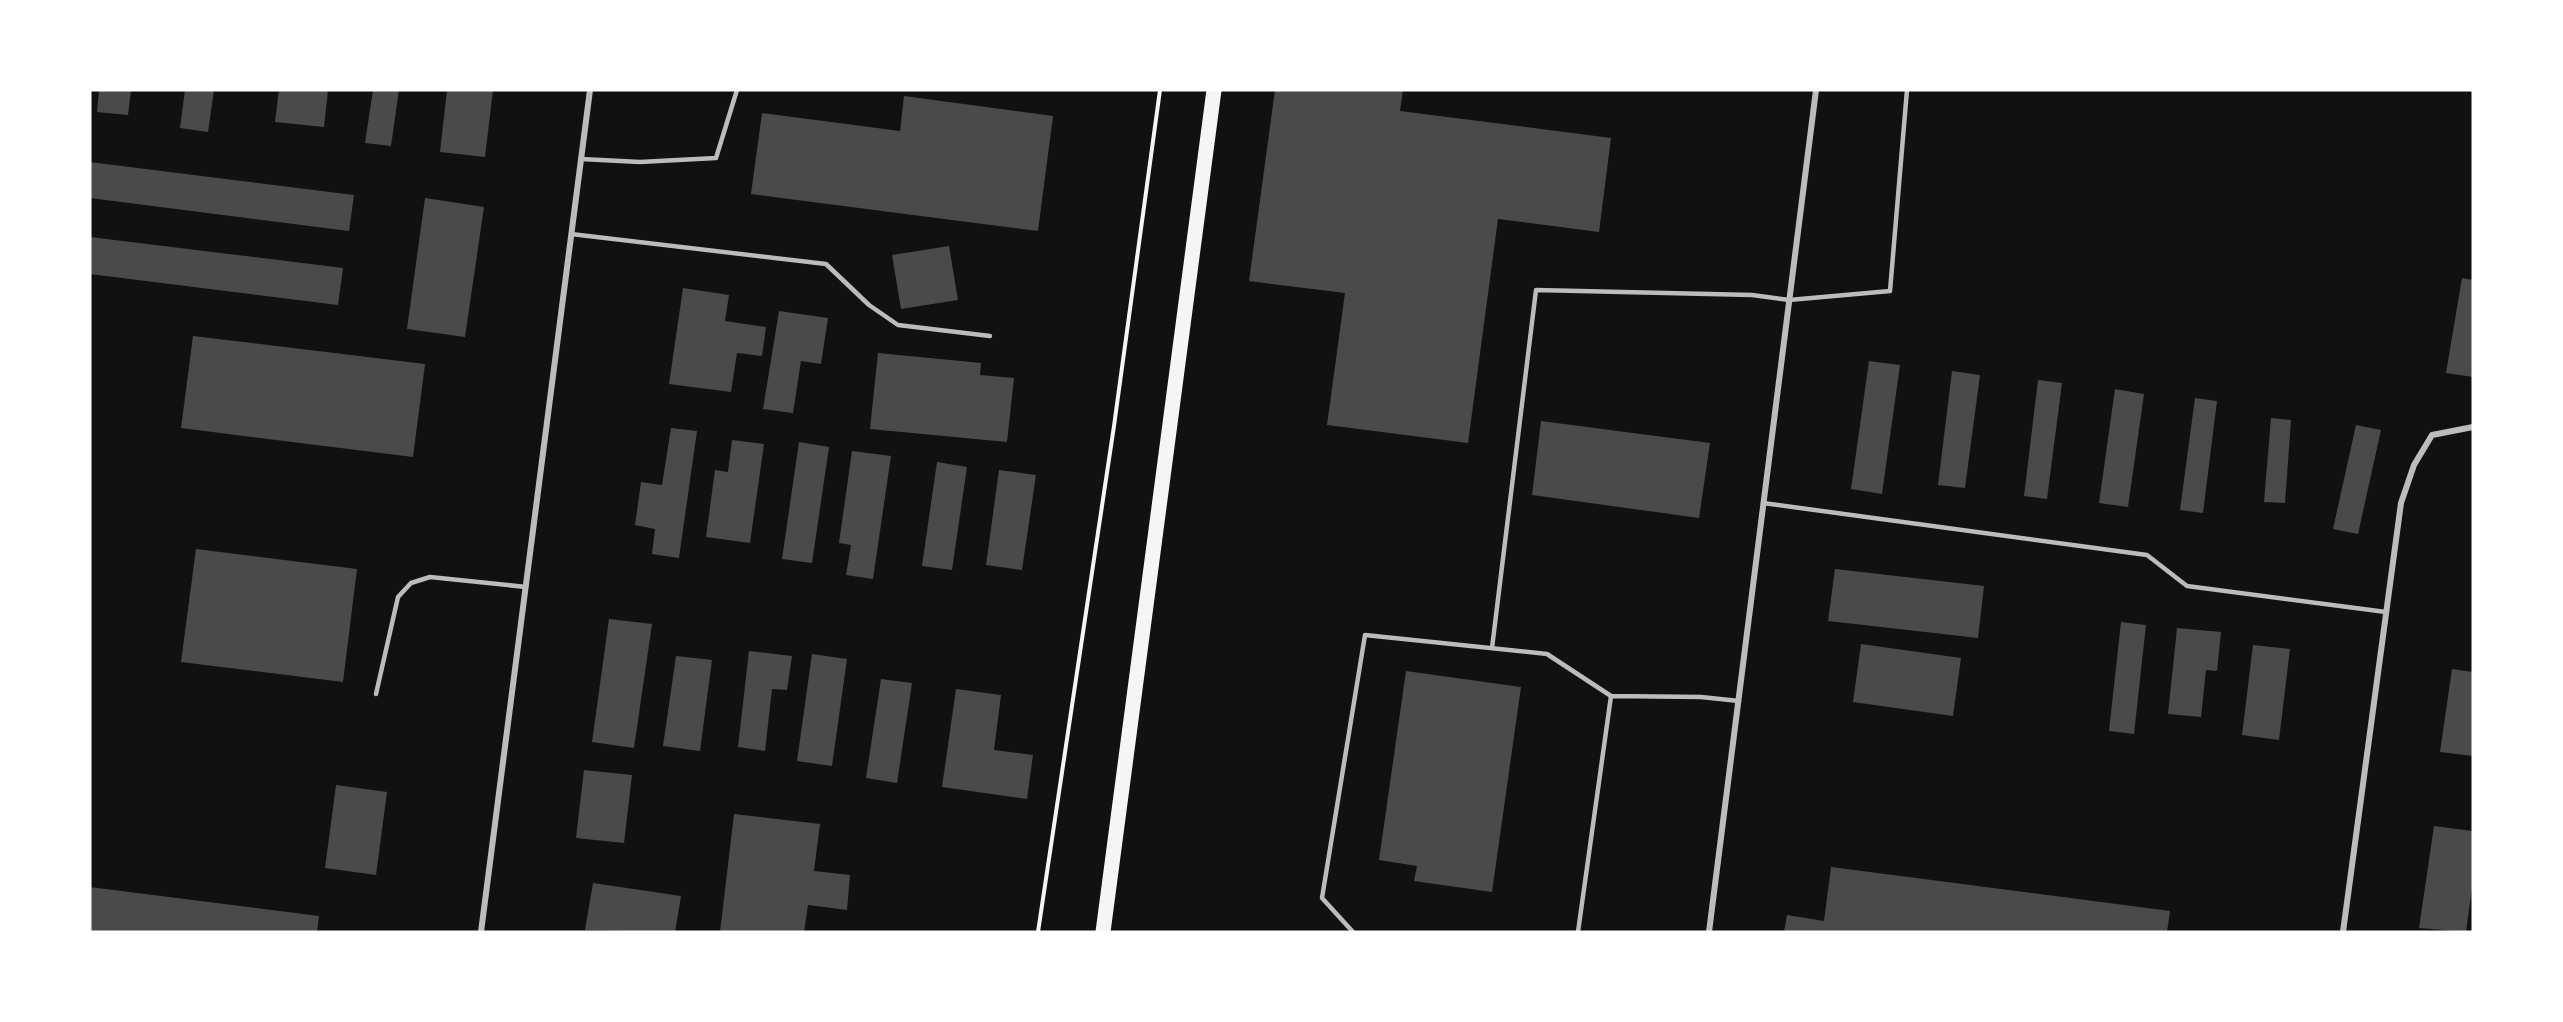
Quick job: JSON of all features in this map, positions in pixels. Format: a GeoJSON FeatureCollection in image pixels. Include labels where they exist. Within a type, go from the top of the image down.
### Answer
{"type":"FeatureCollection","features":[{"type":"Feature","properties":{"kind":"main road"},"geometry":{"type":"LineString","coordinates":[[1103,932],[1214,90]]}},
{"type":"Feature","properties":{"kind":"street"},"geometry":{"type":"LineString","coordinates":[[482,932],[590,90]]}},
{"type":"Feature","properties":{"kind":"street"},"geometry":{"type":"LineString","coordinates":[[1709,932],[1816,90]]}},
{"type":"Feature","properties":{"kind":"street"},"geometry":{"type":"LineString","coordinates":[[2343,932],[2401,503],[2414,465],[2432,435],[2473,427]]}},
{"type":"Feature","properties":{"kind":"lane"},"geometry":{"type":"LineString","coordinates":[[581,159],[640,162],[716,158],[737,90]]}},
{"type":"Feature","properties":{"kind":"lane"},"geometry":{"type":"LineString","coordinates":[[1492,648],[1536,290],[1752,295],[1789,300],[1890,291],[1907,90]]}},
{"type":"Feature","properties":{"kind":"lane"},"geometry":{"type":"LineString","coordinates":[[571,234],[826,264],[869,306],[898,325],[990,336]]}},
{"type":"Feature","properties":{"kind":"lane"},"geometry":{"type":"LineString","coordinates":[[1763,503],[2147,555],[2187,586],[2386,612]]}},
{"type":"Feature","properties":{"kind":"lane"},"geometry":{"type":"LineString","coordinates":[[376,694],[398,597],[411,583],[430,577],[526,587]]}},
{"type":"Feature","properties":{"kind":"lane"},"geometry":{"type":"LineString","coordinates":[[1353,932],[1322,898],[1365,634],[1547,654],[1611,696],[1701,697],[1739,701]]}},
{"type":"Feature","properties":{"kind":"lane"},"geometry":{"type":"LineString","coordinates":[[1578,932],[1611,696]]}},
{"type":"Feature","properties":{"kind":"path"},"geometry":{"type":"LineString","coordinates":[[1038,932],[1114,426],[1160,90]]}},
{"type":"Feature","properties":{"kind":"building"},"geometry":{"type":"Polygon","coordinates":[[[99,90],[131,90],[128,115],[97,112],[99,90]]]}},
{"type":"Feature","properties":{"kind":"building"},"geometry":{"type":"Polygon","coordinates":[[[185,90],[214,90],[208,132],[180,128],[185,90]]]}},
{"type":"Feature","properties":{"kind":"building"},"geometry":{"type":"Polygon","coordinates":[[[279,90],[328,90],[324,127],[275,122],[279,90]]]}},
{"type":"Feature","properties":{"kind":"building"},"geometry":{"type":"Polygon","coordinates":[[[373,90],[399,90],[391,146],[365,143],[373,90]]]}},
{"type":"Feature","properties":{"kind":"building"},"geometry":{"type":"Polygon","coordinates":[[[447,90],[493,90],[485,157],[440,152],[447,90]]]}},
{"type":"Feature","properties":{"kind":"building"},"geometry":{"type":"Polygon","coordinates":[[[1275,90],[1403,90],[1400,111],[1611,138],[1599,232],[1498,219],[1468,443],[1327,425],[1345,293],[1249,281],[1275,90]]]}},
{"type":"Feature","properties":{"kind":"building"},"geometry":{"type":"Polygon","coordinates":[[[904,96],[1053,116],[1038,231],[751,194],[762,113],[900,131],[904,96]]]}},
{"type":"Feature","properties":{"kind":"building"},"geometry":{"type":"Polygon","coordinates":[[[90,162],[354,195],[349,231],[90,198],[90,162]]]}},
{"type":"Feature","properties":{"kind":"building"},"geometry":{"type":"Polygon","coordinates":[[[425,198],[484,207],[465,337],[407,329],[425,198]]]}},
{"type":"Feature","properties":{"kind":"building"},"geometry":{"type":"Polygon","coordinates":[[[90,237],[343,268],[338,305],[90,274],[90,237]]]}},
{"type":"Feature","properties":{"kind":"building"},"geometry":{"type":"Polygon","coordinates":[[[949,246],[958,300],[901,309],[892,255],[949,246]]]}},
{"type":"Feature","properties":{"kind":"building"},"geometry":{"type":"Polygon","coordinates":[[[2462,278],[2473,280],[2473,377],[2446,373],[2462,278]]]}},
{"type":"Feature","properties":{"kind":"building"},"geometry":{"type":"Polygon","coordinates":[[[683,288],[729,295],[725,321],[766,327],[762,356],[737,353],[731,392],[669,384],[683,288]]]}},
{"type":"Feature","properties":{"kind":"building"},"geometry":{"type":"Polygon","coordinates":[[[779,311],[828,318],[821,364],[801,361],[793,413],[763,409],[779,311]]]}},
{"type":"Feature","properties":{"kind":"building"},"geometry":{"type":"Polygon","coordinates":[[[193,336],[425,364],[413,457],[181,428],[193,336]]]}},
{"type":"Feature","properties":{"kind":"building"},"geometry":{"type":"Polygon","coordinates":[[[878,353],[981,363],[980,375],[1014,378],[1007,442],[870,429],[878,353]]]}},
{"type":"Feature","properties":{"kind":"building"},"geometry":{"type":"Polygon","coordinates":[[[1869,361],[1900,365],[1882,494],[1851,489],[1869,361]]]}},
{"type":"Feature","properties":{"kind":"building"},"geometry":{"type":"Polygon","coordinates":[[[1952,371],[1980,375],[1965,488],[1938,485],[1952,371]]]}},
{"type":"Feature","properties":{"kind":"building"},"geometry":{"type":"Polygon","coordinates":[[[2038,380],[2062,383],[2047,499],[2024,496],[2038,380]]]}},
{"type":"Feature","properties":{"kind":"building"},"geometry":{"type":"Polygon","coordinates":[[[2115,389],[2144,394],[2128,507],[2099,503],[2115,389]]]}},
{"type":"Feature","properties":{"kind":"building"},"geometry":{"type":"Polygon","coordinates":[[[2195,398],[2217,401],[2203,513],[2180,510],[2195,398]]]}},
{"type":"Feature","properties":{"kind":"building"},"geometry":{"type":"Polygon","coordinates":[[[2271,418],[2291,420],[2285,503],[2264,502],[2271,418]]]}},
{"type":"Feature","properties":{"kind":"building"},"geometry":{"type":"Polygon","coordinates":[[[1541,421],[1710,443],[1699,518],[1532,495],[1541,421]]]}},
{"type":"Feature","properties":{"kind":"building"},"geometry":{"type":"Polygon","coordinates":[[[2356,425],[2381,430],[2358,534],[2333,529],[2356,425]]]}},
{"type":"Feature","properties":{"kind":"building"},"geometry":{"type":"Polygon","coordinates":[[[671,428],[697,431],[679,558],[652,554],[655,529],[635,525],[641,482],[662,485],[671,428]]]}},
{"type":"Feature","properties":{"kind":"building"},"geometry":{"type":"Polygon","coordinates":[[[732,440],[764,444],[750,543],[706,537],[715,470],[728,472],[732,440]]]}},
{"type":"Feature","properties":{"kind":"building"},"geometry":{"type":"Polygon","coordinates":[[[799,442],[829,447],[812,563],[782,559],[799,442]]]}},
{"type":"Feature","properties":{"kind":"building"},"geometry":{"type":"Polygon","coordinates":[[[852,451],[891,456],[873,579],[846,575],[851,545],[839,543],[852,451]]]}},
{"type":"Feature","properties":{"kind":"building"},"geometry":{"type":"Polygon","coordinates":[[[937,462],[967,467],[952,570],[922,566],[937,462]]]}},
{"type":"Feature","properties":{"kind":"building"},"geometry":{"type":"Polygon","coordinates":[[[999,470],[1036,475],[1022,570],[986,565],[999,470]]]}},
{"type":"Feature","properties":{"kind":"building"},"geometry":{"type":"Polygon","coordinates":[[[196,549],[357,569],[343,682],[181,662],[196,549]]]}},
{"type":"Feature","properties":{"kind":"building"},"geometry":{"type":"Polygon","coordinates":[[[1835,569],[1984,586],[1978,638],[1828,621],[1835,569]]]}},
{"type":"Feature","properties":{"kind":"building"},"geometry":{"type":"Polygon","coordinates":[[[609,619],[652,624],[634,748],[592,742],[609,619]]]}},
{"type":"Feature","properties":{"kind":"building"},"geometry":{"type":"Polygon","coordinates":[[[2121,622],[2146,625],[2134,734],[2109,731],[2121,622]]]}},
{"type":"Feature","properties":{"kind":"building"},"geometry":{"type":"Polygon","coordinates":[[[2177,628],[2221,632],[2217,671],[2206,670],[2201,717],[2168,714],[2177,628]]]}},
{"type":"Feature","properties":{"kind":"building"},"geometry":{"type":"Polygon","coordinates":[[[1861,644],[1961,658],[1953,716],[1853,702],[1861,644]]]}},
{"type":"Feature","properties":{"kind":"building"},"geometry":{"type":"Polygon","coordinates":[[[2253,645],[2290,649],[2279,740],[2242,735],[2253,645]]]}},
{"type":"Feature","properties":{"kind":"building"},"geometry":{"type":"Polygon","coordinates":[[[749,651],[792,656],[787,690],[772,689],[765,751],[738,747],[749,651]]]}},
{"type":"Feature","properties":{"kind":"building"},"geometry":{"type":"Polygon","coordinates":[[[812,654],[847,659],[832,766],[797,761],[812,654]]]}},
{"type":"Feature","properties":{"kind":"building"},"geometry":{"type":"Polygon","coordinates":[[[676,656],[712,660],[700,751],[663,746],[676,656]]]}},
{"type":"Feature","properties":{"kind":"building"},"geometry":{"type":"Polygon","coordinates":[[[2452,669],[2473,672],[2473,756],[2440,752],[2452,669]]]}},
{"type":"Feature","properties":{"kind":"building"},"geometry":{"type":"Polygon","coordinates":[[[1406,671],[1521,687],[1492,892],[1414,881],[1417,866],[1379,860],[1406,671]]]}},
{"type":"Feature","properties":{"kind":"building"},"geometry":{"type":"Polygon","coordinates":[[[881,679],[912,683],[897,783],[866,778],[881,679]]]}},
{"type":"Feature","properties":{"kind":"building"},"geometry":{"type":"Polygon","coordinates":[[[956,689],[1001,695],[994,750],[1033,755],[1027,799],[942,787],[956,689]]]}},
{"type":"Feature","properties":{"kind":"building"},"geometry":{"type":"Polygon","coordinates":[[[584,770],[632,775],[624,843],[576,838],[584,770]]]}},
{"type":"Feature","properties":{"kind":"building"},"geometry":{"type":"Polygon","coordinates":[[[336,785],[387,792],[376,875],[325,868],[336,785]]]}},
{"type":"Feature","properties":{"kind":"building"},"geometry":{"type":"Polygon","coordinates":[[[734,814],[820,824],[814,871],[850,875],[847,910],[808,905],[804,932],[720,932],[734,814]]]}},
{"type":"Feature","properties":{"kind":"building"},"geometry":{"type":"Polygon","coordinates":[[[2434,826],[2473,831],[2473,880],[2466,932],[2419,928],[2434,826]]]}},
{"type":"Feature","properties":{"kind":"building"},"geometry":{"type":"Polygon","coordinates":[[[1831,867],[2170,911],[2167,932],[1784,932],[1787,915],[1824,921],[1831,867]]]}},
{"type":"Feature","properties":{"kind":"building"},"geometry":{"type":"Polygon","coordinates":[[[593,883],[681,896],[675,932],[585,930],[593,883]]]}},
{"type":"Feature","properties":{"kind":"building"},"geometry":{"type":"Polygon","coordinates":[[[90,887],[319,916],[317,932],[90,932],[90,887]]]}}]}
